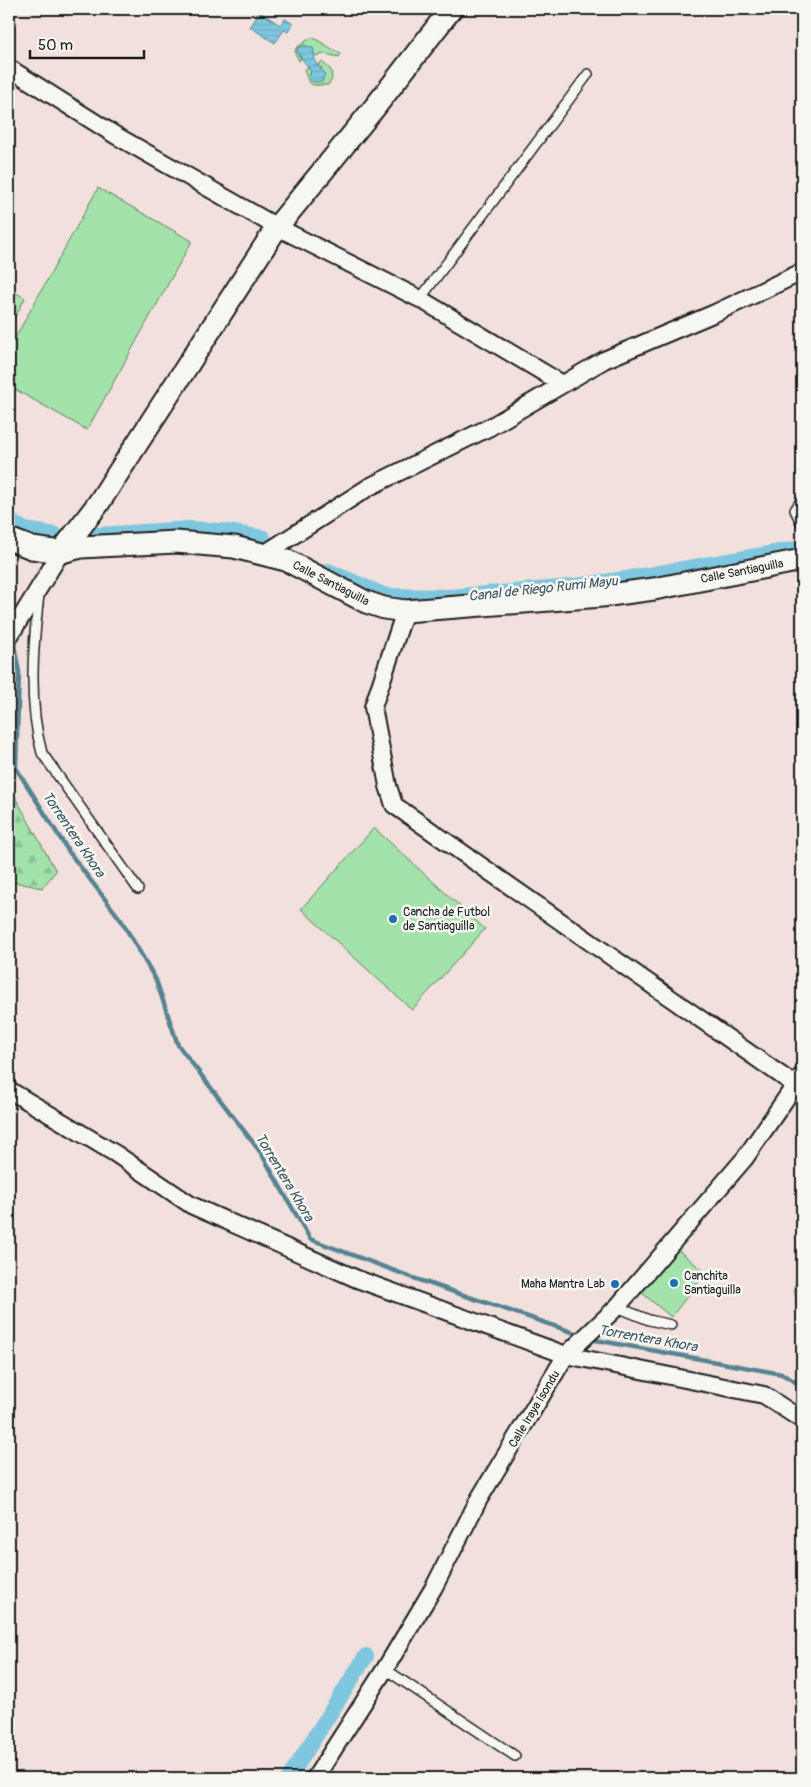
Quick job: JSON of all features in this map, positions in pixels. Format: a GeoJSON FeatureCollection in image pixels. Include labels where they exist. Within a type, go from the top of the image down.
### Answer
{"type":"FeatureCollection","features":[{"type":"Feature","properties":{"kind":"street"},"geometry":{"type":"LineString","coordinates":[[12,632],[40,582],[98,504],[277,227],[375,107],[451,9]]}},
{"type":"Feature","properties":{"kind":"street"},"geometry":{"type":"LineString","coordinates":[[9,68],[115,136],[277,227],[420,299],[561,383]]}},
{"type":"Feature","properties":{"kind":"street"},"geometry":{"type":"LineString","coordinates":[[264,554],[369,487],[490,426],[561,383],[604,360],[715,313],[802,272]]}},
{"type":"Feature","properties":{"kind":"street","name":"Calle Santiaguilla"},"geometry":{"type":"LineString","coordinates":[[9,539],[32,548],[61,552],[81,546],[176,542],[208,543],[264,554],[306,569],[366,602],[384,608],[405,611],[645,590],[802,560]]}},
{"type":"Feature","properties":{"kind":"street"},"geometry":{"type":"LineString","coordinates":[[405,611],[373,707],[388,786],[394,806],[799,1080]]}},
{"type":"Feature","properties":{"kind":"street","name":"Calle Iraya Isondu"},"geometry":{"type":"LineString","coordinates":[[315,1778],[385,1669],[434,1587],[479,1499],[566,1354],[617,1308],[745,1158],[799,1080]]}},
{"type":"Feature","properties":{"kind":"street"},"geometry":{"type":"LineString","coordinates":[[9,1090],[116,1154],[191,1205],[357,1278],[566,1354],[764,1395],[802,1420]]}},
{"type":"Feature","properties":{"kind":"lane"},"geometry":{"type":"LineString","coordinates":[[420,299],[588,74]]}},
{"type":"Feature","properties":{"kind":"lane"},"geometry":{"type":"LineString","coordinates":[[802,500],[795,510],[802,524]]}},
{"type":"Feature","properties":{"kind":"lane"},"geometry":{"type":"LineString","coordinates":[[40,582],[34,651],[35,728],[42,753],[138,889]]}},
{"type":"Feature","properties":{"kind":"lane"},"geometry":{"type":"LineString","coordinates":[[617,1308],[649,1320],[670,1325]]}},
{"type":"Feature","properties":{"kind":"lane"},"geometry":{"type":"LineString","coordinates":[[385,1669],[515,1756]]}},
{"type":"Feature","properties":{"kind":"green space"},"geometry":{"type":"Polygon","coordinates":[[[312,37],[341,54],[339,57],[325,54],[314,56],[313,48],[298,48],[297,52],[301,59],[299,61],[295,53],[296,48],[312,37]]]}},
{"type":"Feature","properties":{"kind":"green space"},"geometry":{"type":"Polygon","coordinates":[[[322,62],[331,70],[332,79],[328,85],[313,85],[308,81],[304,70],[308,67],[311,71],[309,77],[322,68],[317,65],[322,62]]]}},
{"type":"Feature","properties":{"kind":"green space"},"geometry":{"type":"Polygon","coordinates":[[[98,188],[192,241],[87,430],[9,386],[9,349],[98,188]]]}},
{"type":"Feature","properties":{"kind":"green space"},"geometry":{"type":"Polygon","coordinates":[[[9,289],[25,298],[9,328],[9,289]]]}},
{"type":"Feature","properties":{"kind":"green space"},"geometry":{"type":"Polygon","coordinates":[[[9,786],[56,871],[42,888],[9,881],[9,786]]]}},
{"type":"Feature","properties":{"kind":"green space","name":"Cancha de Futbol de Santiaguilla"},"geometry":{"type":"Polygon","coordinates":[[[374,828],[485,929],[412,1010],[301,909],[374,828]]]}},
{"type":"Feature","properties":{"kind":"green space","name":"Canchita Santiaguilla"},"geometry":{"type":"Polygon","coordinates":[[[678,1250],[706,1273],[671,1317],[642,1293],[678,1250]]]}},
{"type":"Feature","properties":{"kind":"green space"},"geometry":{"type":"Polygon","coordinates":[[[802,1276],[802,1344],[794,1286],[802,1276]]]}},
{"type":"Feature","properties":{"kind":"water"},"geometry":{"type":"Polygon","coordinates":[[[260,12],[280,25],[285,19],[293,24],[288,32],[284,30],[275,43],[250,27],[260,12]]]}},
{"type":"Feature","properties":{"kind":"water"},"geometry":{"type":"Polygon","coordinates":[[[304,45],[313,48],[316,65],[325,73],[322,82],[313,82],[309,78],[311,71],[297,52],[298,48],[304,45]]]}},
{"type":"Feature","properties":{"kind":"waterway","name":"Canal de Riego Rumi Mayu"},"geometry":{"type":"LineString","coordinates":[[9,521],[25,530],[55,535]]}},
{"type":"Feature","properties":{"kind":"waterway","name":"Canal de Riego Rumi Mayu"},"geometry":{"type":"LineString","coordinates":[[83,536],[189,529],[221,531],[263,538]]}},
{"type":"Feature","properties":{"kind":"waterway","name":"Canal de Riego Rumi Mayu"},"geometry":{"type":"LineString","coordinates":[[328,571],[386,596],[449,597],[560,588],[626,579],[802,548]]}},
{"type":"Feature","properties":{"kind":"waterway","name":"Torrentera Khora"},"geometry":{"type":"LineString","coordinates":[[13,640],[19,672],[16,768],[69,852],[121,920],[156,980],[178,1045],[261,1153],[310,1239],[419,1280],[581,1335]]}},
{"type":"Feature","properties":{"kind":"waterway","name":"Torrentera Khora"},"geometry":{"type":"LineString","coordinates":[[590,1339],[782,1374],[802,1386]]}},
{"type":"Feature","properties":{"kind":"waterway"},"geometry":{"type":"LineString","coordinates":[[289,1778],[366,1656]]}},
{"type":"Feature","properties":{"kind":"place","name":"Cancha de Futbol de Santiaguilla"},"geometry":{"type":"Point","coordinates":[393,919]}},
{"type":"Feature","properties":{"kind":"place","name":"Canchita Santiaguilla"},"geometry":{"type":"Point","coordinates":[674,1283]}},
{"type":"Feature","properties":{"kind":"place","name":"Maha Mantra Lab"},"geometry":{"type":"Point","coordinates":[615,1284]}}]}
